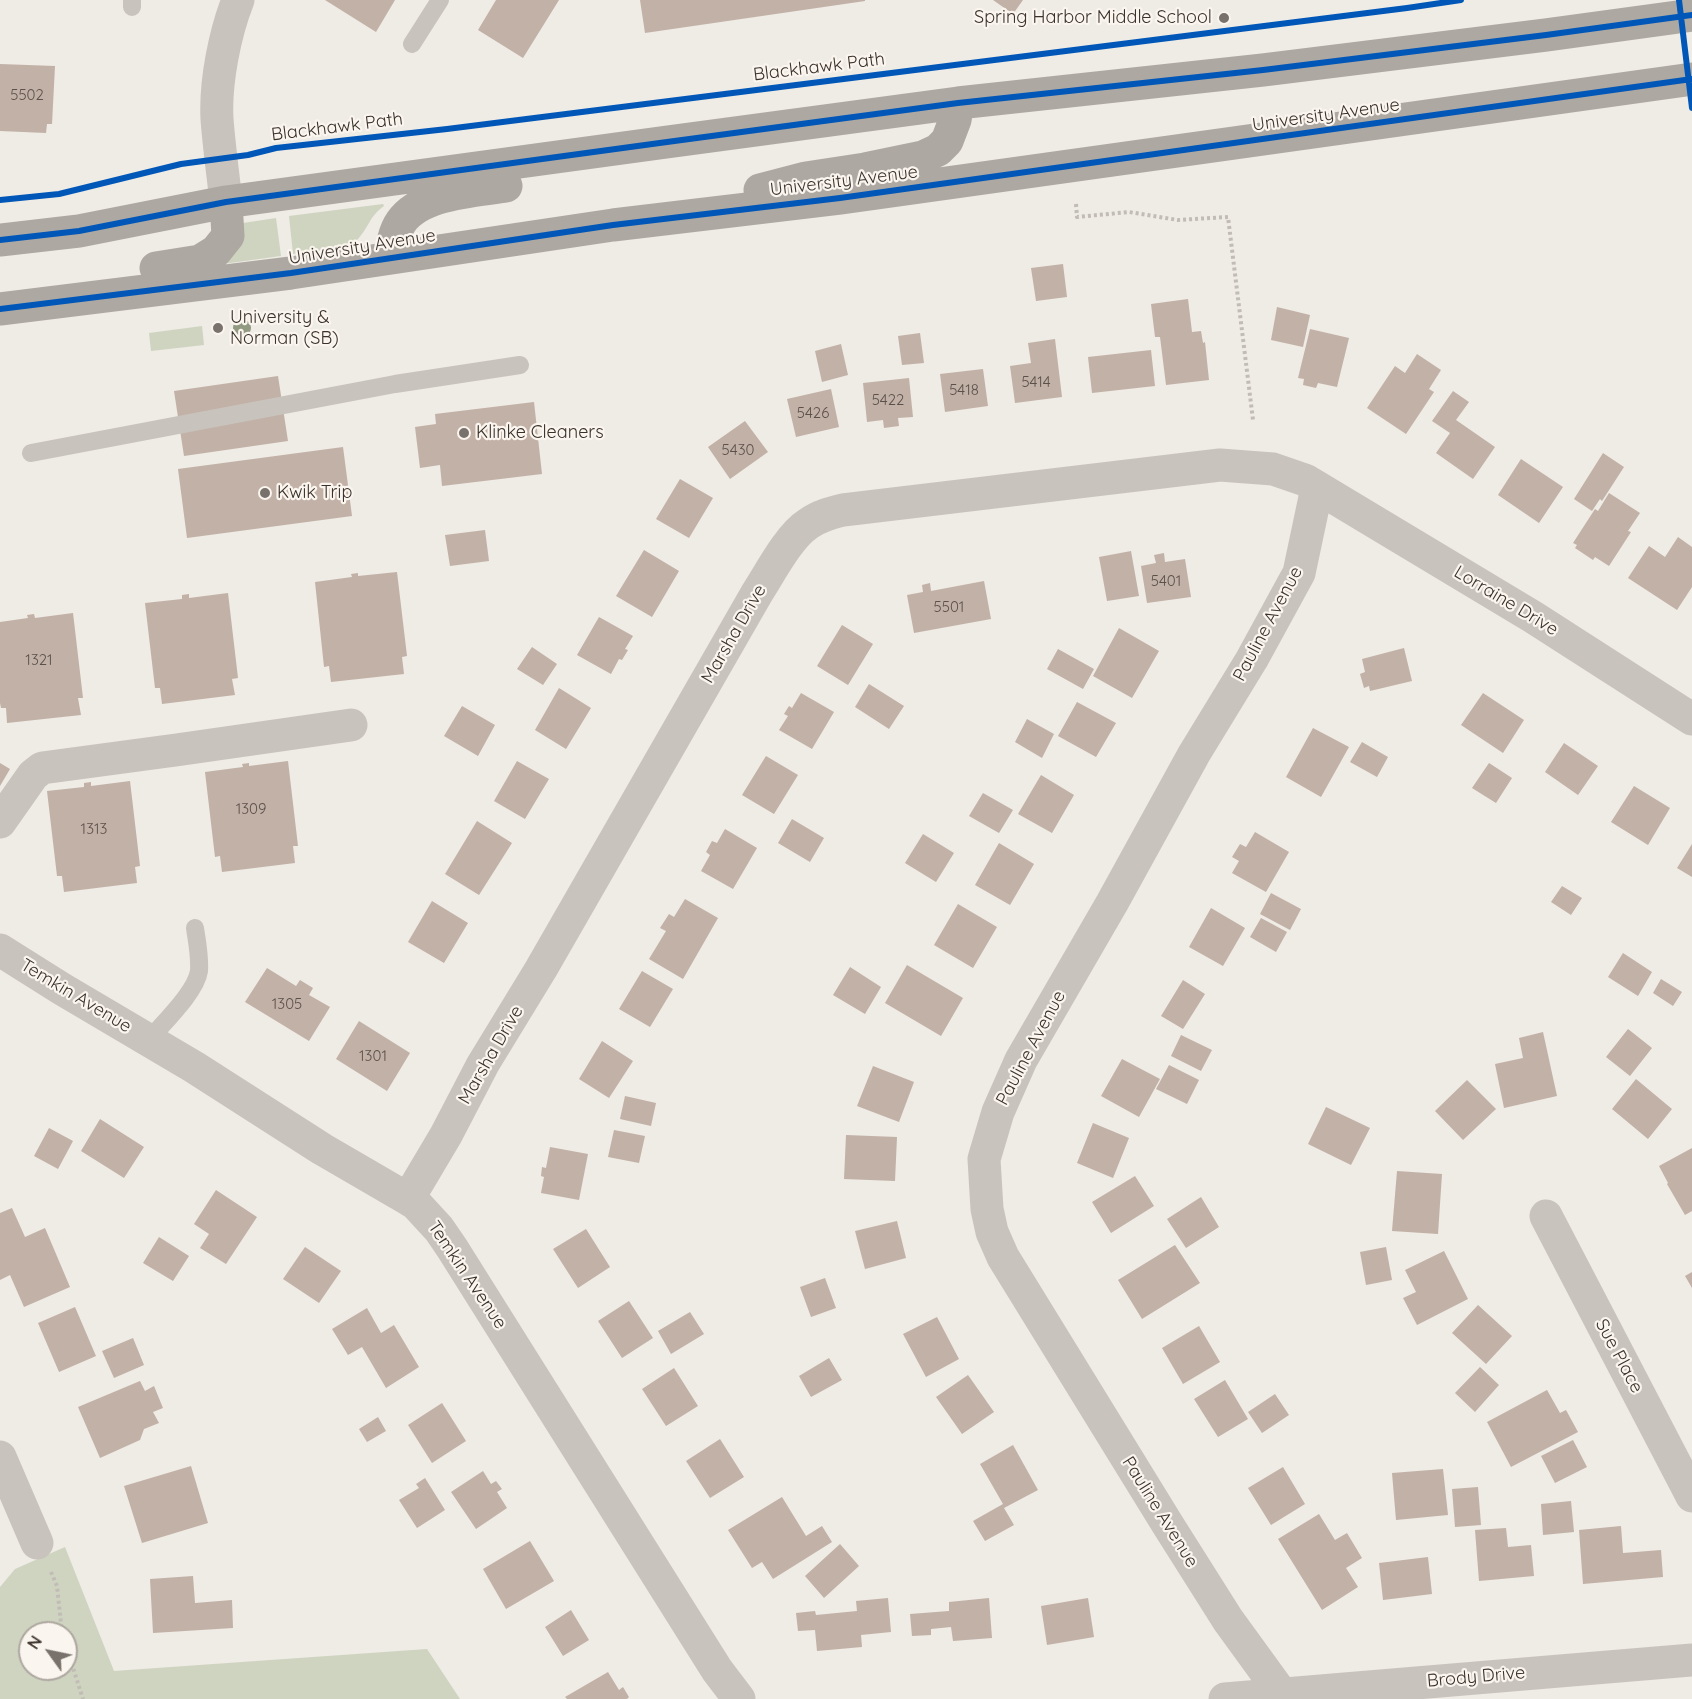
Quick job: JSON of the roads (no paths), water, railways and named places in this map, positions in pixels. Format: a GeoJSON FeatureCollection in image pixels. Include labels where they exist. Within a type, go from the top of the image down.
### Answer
{"type":"FeatureCollection","features":[{"type":"Feature","properties":{"kind":"main road"},"geometry":{"type":"LineString","coordinates":[[0,240],[80,231],[226,202],[958,103],[1263,70],[1692,15]]}},
{"type":"Feature","properties":{"kind":"main road","name":"University Avenue"},"geometry":{"type":"LineString","coordinates":[[0,307],[291,273],[640,222],[840,198],[1692,79]]}},
{"type":"Feature","properties":{"kind":"main road"},"geometry":{"type":"LineString","coordinates":[[640,222],[806,178],[923,157],[938,150],[947,141],[955,120],[958,103]]}},
{"type":"Feature","properties":{"kind":"main road"},"geometry":{"type":"LineString","coordinates":[[390,258],[396,231],[402,220],[414,209],[432,200],[537,180],[667,142]]}},
{"type":"Feature","properties":{"kind":"main road"},"geometry":{"type":"LineString","coordinates":[[0,307],[92,278],[200,261],[216,251],[228,236],[226,202]]}},
{"type":"Feature","properties":{"kind":"street"},"geometry":{"type":"LineString","coordinates":[[226,202],[217,117],[218,88],[230,20],[238,0]]}},
{"type":"Feature","properties":{"kind":"street","name":"Marsha Drive"},"geometry":{"type":"LineString","coordinates":[[408,1199],[446,1136],[483,1064],[541,969],[757,592],[793,538],[806,524],[822,516],[843,510],[1220,465],[1273,469],[1305,480],[1317,488]]}},
{"type":"Feature","properties":{"kind":"street","name":"Lorraine Drive"},"geometry":{"type":"LineString","coordinates":[[1317,488],[1533,617],[1692,719]]}},
{"type":"Feature","properties":{"kind":"street","name":"Pauline Avenue"},"geometry":{"type":"LineString","coordinates":[[1281,1693],[1228,1620],[1003,1257],[992,1232],[987,1209],[984,1159],[998,1112],[1021,1060],[1112,903],[1194,753],[1251,659],[1299,573],[1317,488]]}},
{"type":"Feature","properties":{"kind":"street"},"geometry":{"type":"LineString","coordinates":[[0,822],[33,775],[42,768],[351,725]]}},
{"type":"Feature","properties":{"kind":"street","name":"Temkin Avenue"},"geometry":{"type":"LineString","coordinates":[[0,950],[322,1149],[416,1204],[452,1248],[717,1670],[739,1699]]}},
{"type":"Feature","properties":{"kind":"street","name":"Sue Place"},"geometry":{"type":"LineString","coordinates":[[1546,1216],[1692,1496]]}},
{"type":"Feature","properties":{"kind":"street"},"geometry":{"type":"LineString","coordinates":[[0,1457],[37,1543]]}},
{"type":"Feature","properties":{"kind":"street","name":"Brody Drive"},"geometry":{"type":"LineString","coordinates":[[1225,1699],[1692,1660]]}},
{"type":"Feature","properties":{"kind":"lane"},"geometry":{"type":"LineString","coordinates":[[412,44],[441,0]]}},
{"type":"Feature","properties":{"kind":"lane"},"geometry":{"type":"LineString","coordinates":[[31,453],[395,384],[520,365]]}},
{"type":"Feature","properties":{"kind":"lane"},"geometry":{"type":"LineString","coordinates":[[149,1040],[187,996],[198,973],[199,954],[195,928]]}},
{"type":"Feature","properties":{"kind":"place","name":"Spring Harbor Middle School"},"geometry":{"type":"Point","coordinates":[1224,18]}},
{"type":"Feature","properties":{"kind":"place","name":"University & Norman (SB)"},"geometry":{"type":"Point","coordinates":[218,328]}},
{"type":"Feature","properties":{"kind":"place","name":"Klinke Cleaners"},"geometry":{"type":"Point","coordinates":[464,433]}},
{"type":"Feature","properties":{"kind":"place","name":"Kwik Trip"},"geometry":{"type":"Point","coordinates":[265,493]}}]}
